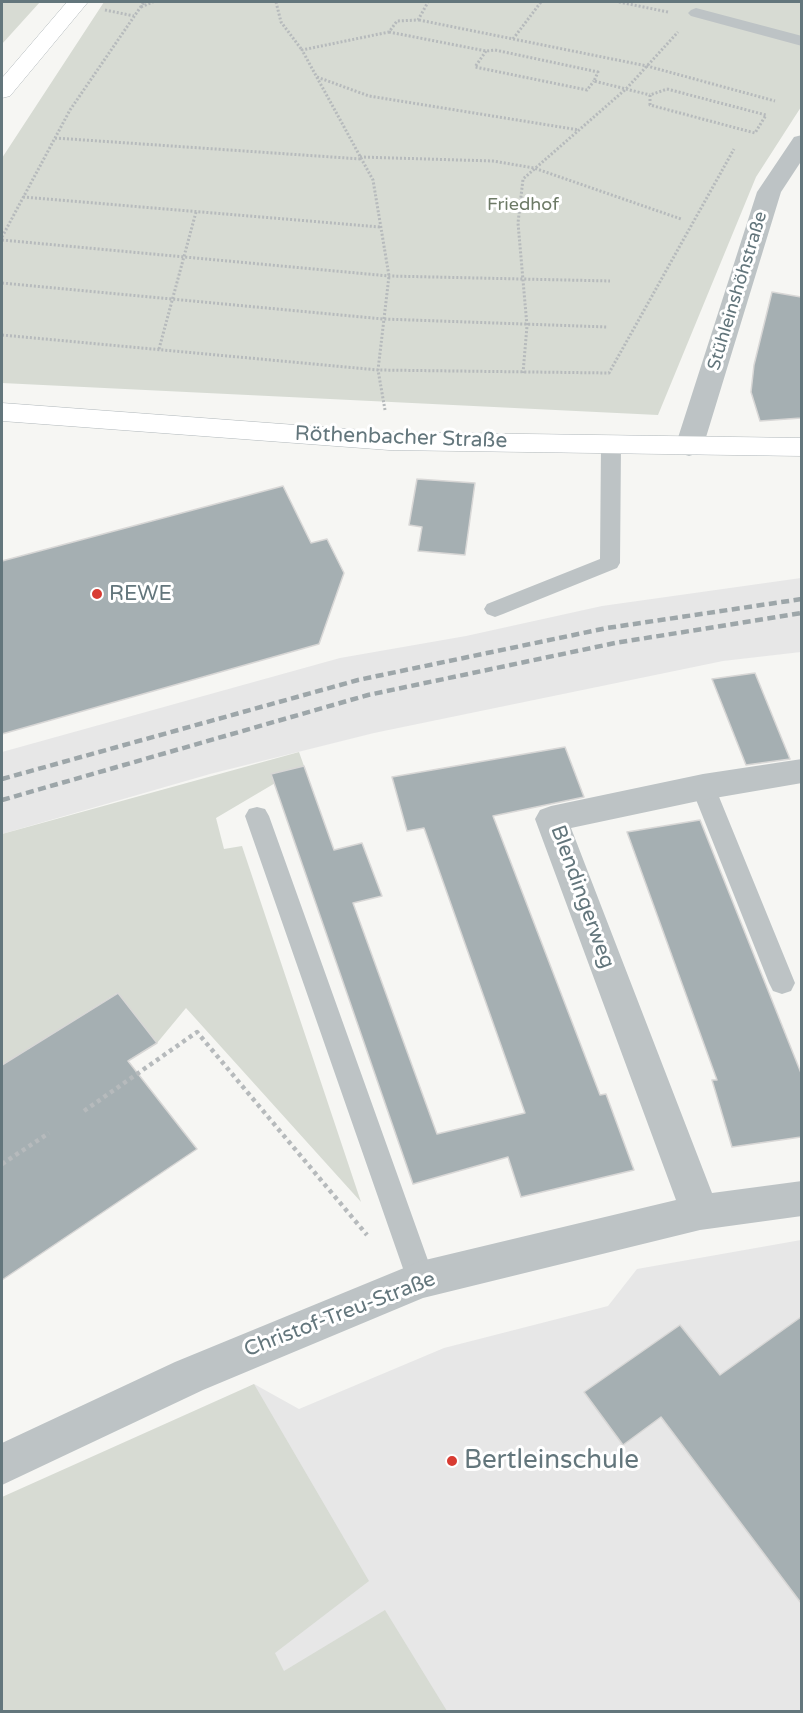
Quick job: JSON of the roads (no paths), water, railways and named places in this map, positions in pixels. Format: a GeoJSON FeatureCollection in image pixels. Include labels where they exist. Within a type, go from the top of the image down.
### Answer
{"type":"FeatureCollection","features":[{"type":"Feature","properties":{"kind":"main road"},"geometry":{"type":"LineString","coordinates":[[2,91],[78,2]]}},
{"type":"Feature","properties":{"kind":"main road","name":"Röthenbacher Straße"},"geometry":{"type":"LineString","coordinates":[[2,412],[389,441],[689,447],[800,452]]}},
{"type":"Feature","properties":{"kind":"street","name":"Stühleinshöhstraße"},"geometry":{"type":"LineString","coordinates":[[689,447],[769,192],[801,142]]}},
{"type":"Feature","properties":{"kind":"street","name":"Blendingerweg"},"geometry":{"type":"LineString","coordinates":[[700,1212],[550,819],[703,787],[801,771]]}},
{"type":"Feature","properties":{"kind":"street","name":"Christof-Treu-Straße"},"geometry":{"type":"LineString","coordinates":[[2,1464],[189,1376],[421,1280],[700,1212],[801,1198]]}},
{"type":"Feature","properties":{"kind":"lane"},"geometry":{"type":"LineString","coordinates":[[694,15],[801,41]]}},
{"type":"Feature","properties":{"kind":"lane"},"geometry":{"type":"LineString","coordinates":[[495,609],[610,563],[611,445]]}},
{"type":"Feature","properties":{"kind":"lane"},"geometry":{"type":"LineString","coordinates":[[703,787],[782,983]]}},
{"type":"Feature","properties":{"kind":"lane"},"geometry":{"type":"LineString","coordinates":[[257,816],[421,1280]]}},
{"type":"Feature","properties":{"kind":"railway"},"geometry":{"type":"LineString","coordinates":[[2,779],[358,680],[607,628],[802,599]]}},
{"type":"Feature","properties":{"kind":"railway"},"geometry":{"type":"LineString","coordinates":[[2,800],[368,695],[615,643],[802,613]]}},
{"type":"Feature","properties":{"kind":"place","name":"REWE"},"geometry":{"type":"Point","coordinates":[97,594]}},
{"type":"Feature","properties":{"kind":"place","name":"Bertleinschule"},"geometry":{"type":"Point","coordinates":[452,1461]}},
{"type":"Feature","properties":{"kind":"park label","name":"Friedhof"},"geometry":{"type":"Point","coordinates":[523,205]}}]}
